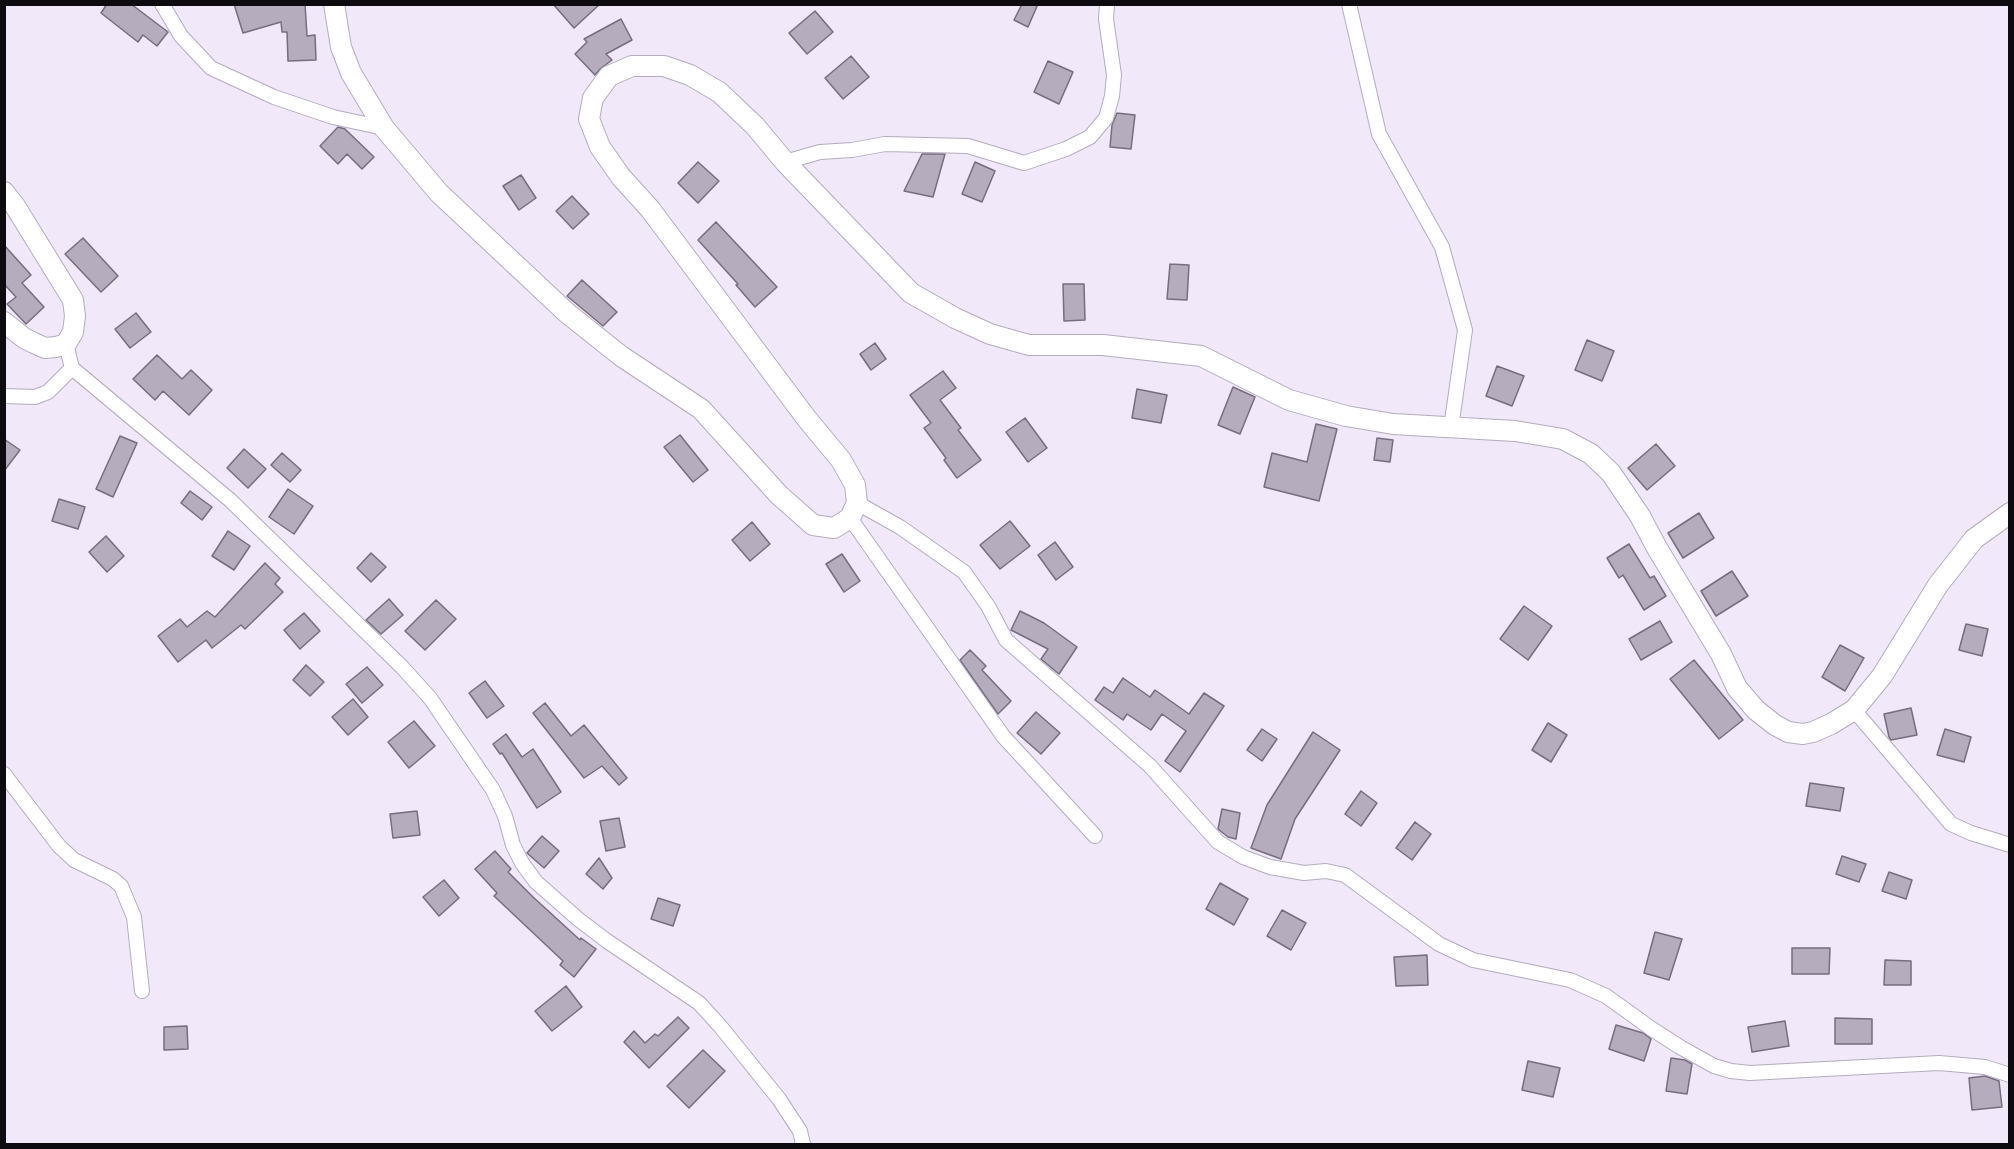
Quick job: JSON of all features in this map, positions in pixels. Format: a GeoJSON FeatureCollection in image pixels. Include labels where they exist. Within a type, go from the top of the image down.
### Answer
{"type":"FeatureCollection","features":[{"type":"Feature","properties":{"kind":"street"},"geometry":{"type":"LineString","coordinates":[[162,4],[181,36],[211,68],[284,100],[333,117],[384,128]]}},
{"type":"Feature","properties":{"kind":"street"},"geometry":{"type":"LineString","coordinates":[[334,4],[340,47],[351,73],[384,128],[439,193],[567,313],[621,356],[701,409],[779,495],[813,525],[834,528],[854,511]]}},
{"type":"Feature","properties":{"kind":"street"},"geometry":{"type":"LineString","coordinates":[[785,162],[820,152],[852,150],[885,144],[968,146],[1024,164],[1066,149],[1090,136],[1106,118],[1112,96],[1114,75],[1106,19],[1107,4]]}},
{"type":"Feature","properties":{"kind":"street"},"geometry":{"type":"LineString","coordinates":[[1349,4],[1379,134],[1442,247],[1464,330],[1451,428]]}},
{"type":"Feature","properties":{"kind":"street"},"geometry":{"type":"LineString","coordinates":[[1095,836],[1003,736],[854,511],[855,485],[841,460],[807,419],[650,209],[621,177],[600,147],[589,119],[593,98],[609,76],[632,66],[664,66],[690,75],[719,92],[756,126],[785,162],[911,293],[955,318],[990,334],[1029,345],[1102,345],[1201,356],[1289,400],[1346,416],[1381,422],[1515,431],[1563,440],[1591,454],[1611,474],[1640,516],[1721,654],[1737,688],[1756,710],[1788,732],[1803,734],[1831,724],[1854,710],[1882,676],[1945,576],[1974,539],[2010,513]]}},
{"type":"Feature","properties":{"kind":"street"},"geometry":{"type":"LineString","coordinates":[[4,192],[73,300],[75,316],[73,332],[66,344],[45,348],[24,338],[4,322]]}},
{"type":"Feature","properties":{"kind":"street"},"geometry":{"type":"LineString","coordinates":[[66,344],[72,368],[230,500],[402,667],[430,698],[493,790],[505,816],[513,845],[522,863],[536,882],[607,941],[699,1003],[778,1100],[800,1131],[803,1144]]}},
{"type":"Feature","properties":{"kind":"street"},"geometry":{"type":"LineString","coordinates":[[4,396],[21,398],[48,392],[72,368]]}},
{"type":"Feature","properties":{"kind":"street"},"geometry":{"type":"LineString","coordinates":[[854,511],[900,528],[964,572],[988,606],[1006,640],[1150,766],[1218,842],[1243,857],[1281,869],[1304,873],[1326,871],[1346,875],[1439,944],[1473,960],[1569,980],[1606,996],[1680,1047],[1714,1065],[1731,1071],[1750,1073],[1939,1063],[1985,1067],[2010,1075]]}},
{"type":"Feature","properties":{"kind":"street"},"geometry":{"type":"LineString","coordinates":[[1854,710],[1951,824],[2010,845]]}},
{"type":"Feature","properties":{"kind":"street"},"geometry":{"type":"LineString","coordinates":[[4,774],[59,846],[74,860],[113,879],[122,886],[134,917],[142,991]]}},
{"type":"Feature","properties":{"kind":"building"},"geometry":{"type":"Polygon","coordinates":[[[107,4],[131,4],[168,32],[157,46],[143,35],[138,42],[101,13],[107,4]]]}},
{"type":"Feature","properties":{"kind":"building"},"geometry":{"type":"Polygon","coordinates":[[[234,4],[305,4],[307,36],[315,35],[316,60],[288,61],[287,32],[282,32],[281,22],[243,33],[234,4]]]}},
{"type":"Feature","properties":{"kind":"building"},"geometry":{"type":"Polygon","coordinates":[[[553,4],[600,4],[574,28],[553,4]]]}},
{"type":"Feature","properties":{"kind":"building"},"geometry":{"type":"Polygon","coordinates":[[[1022,4],[1038,4],[1028,27],[1014,20],[1022,4]]]}},
{"type":"Feature","properties":{"kind":"building"},"geometry":{"type":"Polygon","coordinates":[[[815,11],[833,32],[807,54],[789,33],[815,11]]]}},
{"type":"Feature","properties":{"kind":"building"},"geometry":{"type":"Polygon","coordinates":[[[621,19],[632,40],[606,54],[612,60],[595,75],[575,54],[587,42],[584,39],[621,19]]]}},
{"type":"Feature","properties":{"kind":"building"},"geometry":{"type":"Polygon","coordinates":[[[851,56],[869,77],[843,99],[825,78],[851,56]]]}},
{"type":"Feature","properties":{"kind":"building"},"geometry":{"type":"Polygon","coordinates":[[[1048,61],[1073,72],[1059,104],[1034,92],[1048,61]]]}},
{"type":"Feature","properties":{"kind":"building"},"geometry":{"type":"Polygon","coordinates":[[[1117,113],[1135,115],[1131,149],[1110,147],[1112,125],[1117,113]]]}},
{"type":"Feature","properties":{"kind":"building"},"geometry":{"type":"Polygon","coordinates":[[[338,127],[345,129],[374,157],[362,169],[347,154],[338,164],[320,146],[338,127]]]}},
{"type":"Feature","properties":{"kind":"building"},"geometry":{"type":"Polygon","coordinates":[[[922,154],[945,154],[933,197],[904,191],[922,154]]]}},
{"type":"Feature","properties":{"kind":"building"},"geometry":{"type":"Polygon","coordinates":[[[698,162],[719,181],[698,203],[678,183],[698,162]]]}},
{"type":"Feature","properties":{"kind":"building"},"geometry":{"type":"Polygon","coordinates":[[[975,162],[995,171],[982,202],[962,194],[975,162]]]}},
{"type":"Feature","properties":{"kind":"building"},"geometry":{"type":"Polygon","coordinates":[[[521,175],[536,198],[519,210],[503,186],[521,175]]]}},
{"type":"Feature","properties":{"kind":"building"},"geometry":{"type":"Polygon","coordinates":[[[572,196],[589,214],[573,229],[556,211],[572,196]]]}},
{"type":"Feature","properties":{"kind":"building"},"geometry":{"type":"Polygon","coordinates":[[[716,222],[777,287],[755,307],[736,285],[738,284],[698,240],[716,222]]]}},
{"type":"Feature","properties":{"kind":"building"},"geometry":{"type":"Polygon","coordinates":[[[83,238],[118,276],[101,292],[65,254],[83,238]]]}},
{"type":"Feature","properties":{"kind":"building"},"geometry":{"type":"Polygon","coordinates":[[[4,245],[31,275],[22,283],[44,307],[26,324],[7,304],[16,297],[4,284],[4,245]]]}},
{"type":"Feature","properties":{"kind":"building"},"geometry":{"type":"Polygon","coordinates":[[[1170,264],[1189,265],[1187,300],[1167,299],[1170,264]]]}},
{"type":"Feature","properties":{"kind":"building"},"geometry":{"type":"Polygon","coordinates":[[[582,280],[617,312],[603,326],[567,296],[582,280]]]}},
{"type":"Feature","properties":{"kind":"building"},"geometry":{"type":"Polygon","coordinates":[[[1063,284],[1084,284],[1085,320],[1064,321],[1063,284]]]}},
{"type":"Feature","properties":{"kind":"building"},"geometry":{"type":"Polygon","coordinates":[[[136,313],[151,332],[130,348],[115,329],[136,313]]]}},
{"type":"Feature","properties":{"kind":"building"},"geometry":{"type":"Polygon","coordinates":[[[1587,340],[1614,351],[1602,381],[1575,370],[1587,340]]]}},
{"type":"Feature","properties":{"kind":"building"},"geometry":{"type":"Polygon","coordinates":[[[875,343],[886,359],[871,370],[860,354],[875,343]]]}},
{"type":"Feature","properties":{"kind":"building"},"geometry":{"type":"Polygon","coordinates":[[[157,355],[182,379],[191,370],[212,390],[189,415],[163,391],[155,400],[133,379],[157,355]]]}},
{"type":"Feature","properties":{"kind":"building"},"geometry":{"type":"Polygon","coordinates":[[[1497,366],[1524,376],[1512,406],[1486,396],[1497,366]]]}},
{"type":"Feature","properties":{"kind":"building"},"geometry":{"type":"Polygon","coordinates":[[[943,371],[956,388],[940,400],[961,428],[958,430],[981,460],[957,478],[944,460],[946,458],[924,428],[931,423],[910,395],[943,371]]]}},
{"type":"Feature","properties":{"kind":"building"},"geometry":{"type":"Polygon","coordinates":[[[1233,387],[1255,397],[1240,434],[1218,425],[1233,387]]]}},
{"type":"Feature","properties":{"kind":"building"},"geometry":{"type":"Polygon","coordinates":[[[1137,389],[1167,395],[1161,423],[1132,418],[1137,389]]]}},
{"type":"Feature","properties":{"kind":"building"},"geometry":{"type":"Polygon","coordinates":[[[1025,418],[1047,448],[1028,462],[1006,432],[1025,418]]]}},
{"type":"Feature","properties":{"kind":"building"},"geometry":{"type":"Polygon","coordinates":[[[1316,424],[1337,429],[1319,501],[1264,487],[1272,453],[1307,462],[1316,424]]]}},
{"type":"Feature","properties":{"kind":"building"},"geometry":{"type":"Polygon","coordinates":[[[680,435],[708,470],[693,482],[664,447],[680,435]]]}},
{"type":"Feature","properties":{"kind":"building"},"geometry":{"type":"Polygon","coordinates":[[[120,436],[137,443],[113,497],[96,489],[120,436]]]}},
{"type":"Feature","properties":{"kind":"building"},"geometry":{"type":"Polygon","coordinates":[[[1377,438],[1393,440],[1390,462],[1374,460],[1377,438]]]}},
{"type":"Feature","properties":{"kind":"building"},"geometry":{"type":"Polygon","coordinates":[[[4,439],[20,450],[4,471],[4,439]]]}},
{"type":"Feature","properties":{"kind":"building"},"geometry":{"type":"Polygon","coordinates":[[[1656,444],[1675,466],[1647,490],[1628,468],[1656,444]]]}},
{"type":"Feature","properties":{"kind":"building"},"geometry":{"type":"Polygon","coordinates":[[[244,449],[266,469],[248,488],[227,468],[244,449]]]}},
{"type":"Feature","properties":{"kind":"building"},"geometry":{"type":"Polygon","coordinates":[[[282,453],[301,470],[290,482],[271,465],[282,453]]]}},
{"type":"Feature","properties":{"kind":"building"},"geometry":{"type":"Polygon","coordinates":[[[288,489],[313,506],[294,534],[269,517],[288,489]]]}},
{"type":"Feature","properties":{"kind":"building"},"geometry":{"type":"Polygon","coordinates":[[[190,491],[212,507],[202,520],[181,503],[190,491]]]}},
{"type":"Feature","properties":{"kind":"building"},"geometry":{"type":"Polygon","coordinates":[[[59,499],[85,507],[78,529],[52,521],[59,499]]]}},
{"type":"Feature","properties":{"kind":"building"},"geometry":{"type":"Polygon","coordinates":[[[1699,513],[1714,538],[1683,558],[1668,533],[1699,513]]]}},
{"type":"Feature","properties":{"kind":"building"},"geometry":{"type":"Polygon","coordinates":[[[1010,521],[1030,546],[1000,569],[980,545],[1010,521]]]}},
{"type":"Feature","properties":{"kind":"building"},"geometry":{"type":"Polygon","coordinates":[[[752,522],[770,544],[750,561],[732,540],[752,522]]]}},
{"type":"Feature","properties":{"kind":"building"},"geometry":{"type":"Polygon","coordinates":[[[228,531],[250,546],[234,570],[212,556],[228,531]]]}},
{"type":"Feature","properties":{"kind":"building"},"geometry":{"type":"Polygon","coordinates":[[[106,536],[124,556],[107,572],[89,552],[106,536]]]}},
{"type":"Feature","properties":{"kind":"building"},"geometry":{"type":"Polygon","coordinates":[[[1055,542],[1073,567],[1056,580],[1038,555],[1055,542]]]}},
{"type":"Feature","properties":{"kind":"building"},"geometry":{"type":"Polygon","coordinates":[[[1629,544],[1650,578],[1654,576],[1666,596],[1644,610],[1623,575],[1619,578],[1607,558],[1629,544]]]}},
{"type":"Feature","properties":{"kind":"building"},"geometry":{"type":"Polygon","coordinates":[[[371,553],[386,567],[371,582],[357,568],[371,553]]]}},
{"type":"Feature","properties":{"kind":"building"},"geometry":{"type":"Polygon","coordinates":[[[842,554],[860,581],[844,592],[826,564],[842,554]]]}},
{"type":"Feature","properties":{"kind":"building"},"geometry":{"type":"Polygon","coordinates":[[[265,563],[280,578],[275,584],[283,592],[245,629],[241,625],[212,648],[206,640],[178,662],[158,636],[180,619],[187,627],[207,611],[215,617],[265,563]]]}},
{"type":"Feature","properties":{"kind":"building"},"geometry":{"type":"Polygon","coordinates":[[[1732,571],[1748,596],[1716,616],[1701,591],[1732,571]]]}},
{"type":"Feature","properties":{"kind":"building"},"geometry":{"type":"Polygon","coordinates":[[[389,599],[403,615],[381,634],[366,620],[389,599]]]}},
{"type":"Feature","properties":{"kind":"building"},"geometry":{"type":"Polygon","coordinates":[[[436,600],[456,619],[425,650],[405,631],[436,600]]]}},
{"type":"Feature","properties":{"kind":"building"},"geometry":{"type":"Polygon","coordinates":[[[1524,606],[1552,626],[1528,660],[1500,639],[1524,606]]]}},
{"type":"Feature","properties":{"kind":"building"},"geometry":{"type":"Polygon","coordinates":[[[1020,611],[1044,623],[1077,647],[1059,674],[1041,659],[1048,649],[1011,630],[1020,611]]]}},
{"type":"Feature","properties":{"kind":"building"},"geometry":{"type":"Polygon","coordinates":[[[304,613],[320,631],[300,649],[284,630],[304,613]]]}},
{"type":"Feature","properties":{"kind":"building"},"geometry":{"type":"Polygon","coordinates":[[[1660,621],[1672,642],[1641,660],[1629,639],[1660,621]]]}},
{"type":"Feature","properties":{"kind":"building"},"geometry":{"type":"Polygon","coordinates":[[[1966,624],[1988,629],[1982,656],[1959,650],[1966,624]]]}},
{"type":"Feature","properties":{"kind":"building"},"geometry":{"type":"Polygon","coordinates":[[[1840,645],[1864,658],[1845,691],[1822,677],[1840,645]]]}},
{"type":"Feature","properties":{"kind":"building"},"geometry":{"type":"Polygon","coordinates":[[[970,650],[986,666],[982,670],[1011,701],[998,714],[960,660],[970,650]]]}},
{"type":"Feature","properties":{"kind":"building"},"geometry":{"type":"Polygon","coordinates":[[[1694,660],[1743,720],[1719,739],[1670,679],[1694,660]]]}},
{"type":"Feature","properties":{"kind":"building"},"geometry":{"type":"Polygon","coordinates":[[[306,665],[324,682],[310,696],[293,680],[306,665]]]}},
{"type":"Feature","properties":{"kind":"building"},"geometry":{"type":"Polygon","coordinates":[[[367,667],[383,685],[362,703],[346,684],[367,667]]]}},
{"type":"Feature","properties":{"kind":"building"},"geometry":{"type":"Polygon","coordinates":[[[1123,678],[1150,697],[1155,690],[1189,714],[1204,693],[1224,706],[1180,772],[1165,761],[1186,731],[1162,714],[1151,730],[1127,714],[1123,720],[1095,700],[1104,687],[1113,693],[1123,678]]]}},
{"type":"Feature","properties":{"kind":"building"},"geometry":{"type":"Polygon","coordinates":[[[485,681],[504,706],[487,718],[469,693],[485,681]]]}},
{"type":"Feature","properties":{"kind":"building"},"geometry":{"type":"Polygon","coordinates":[[[353,699],[368,717],[348,735],[332,717],[353,699]]]}},
{"type":"Feature","properties":{"kind":"building"},"geometry":{"type":"Polygon","coordinates":[[[545,703],[571,736],[584,725],[627,778],[619,785],[602,766],[584,778],[533,713],[545,703]]]}},
{"type":"Feature","properties":{"kind":"building"},"geometry":{"type":"Polygon","coordinates":[[[1911,708],[1917,735],[1891,740],[1884,714],[1911,708]]]}},
{"type":"Feature","properties":{"kind":"building"},"geometry":{"type":"Polygon","coordinates":[[[1036,712],[1060,733],[1041,754],[1017,733],[1036,712]]]}},
{"type":"Feature","properties":{"kind":"building"},"geometry":{"type":"Polygon","coordinates":[[[414,721],[435,746],[409,768],[388,742],[414,721]]]}},
{"type":"Feature","properties":{"kind":"building"},"geometry":{"type":"Polygon","coordinates":[[[1548,723],[1567,735],[1551,762],[1532,750],[1548,723]]]}},
{"type":"Feature","properties":{"kind":"building"},"geometry":{"type":"Polygon","coordinates":[[[1262,729],[1277,739],[1262,761],[1247,750],[1262,729]]]}},
{"type":"Feature","properties":{"kind":"building"},"geometry":{"type":"Polygon","coordinates":[[[1945,729],[1971,737],[1964,762],[1937,755],[1945,729]]]}},
{"type":"Feature","properties":{"kind":"building"},"geometry":{"type":"Polygon","coordinates":[[[1313,732],[1340,750],[1295,819],[1281,859],[1251,848],[1267,805],[1313,732]]]}},
{"type":"Feature","properties":{"kind":"building"},"geometry":{"type":"Polygon","coordinates":[[[506,734],[522,757],[533,749],[561,792],[537,808],[502,753],[500,754],[493,744],[506,734]]]}},
{"type":"Feature","properties":{"kind":"building"},"geometry":{"type":"Polygon","coordinates":[[[1810,783],[1844,788],[1840,811],[1806,806],[1810,783]]]}},
{"type":"Feature","properties":{"kind":"building"},"geometry":{"type":"Polygon","coordinates":[[[1361,791],[1377,803],[1361,826],[1345,814],[1361,791]]]}},
{"type":"Feature","properties":{"kind":"building"},"geometry":{"type":"Polygon","coordinates":[[[1222,809],[1240,813],[1236,839],[1228,837],[1218,829],[1222,809]]]}},
{"type":"Feature","properties":{"kind":"building"},"geometry":{"type":"Polygon","coordinates":[[[417,811],[420,835],[393,838],[390,814],[417,811]]]}},
{"type":"Feature","properties":{"kind":"building"},"geometry":{"type":"Polygon","coordinates":[[[619,818],[625,847],[606,851],[600,821],[619,818]]]}},
{"type":"Feature","properties":{"kind":"building"},"geometry":{"type":"Polygon","coordinates":[[[1415,822],[1431,834],[1412,860],[1396,848],[1415,822]]]}},
{"type":"Feature","properties":{"kind":"building"},"geometry":{"type":"Polygon","coordinates":[[[542,836],[559,851],[544,868],[527,853],[542,836]]]}},
{"type":"Feature","properties":{"kind":"building"},"geometry":{"type":"Polygon","coordinates":[[[495,851],[511,869],[508,872],[533,897],[580,940],[581,938],[596,949],[574,977],[560,965],[563,961],[494,896],[497,893],[475,869],[495,851]]]}},
{"type":"Feature","properties":{"kind":"building"},"geometry":{"type":"Polygon","coordinates":[[[1842,856],[1866,864],[1859,882],[1836,874],[1842,856]]]}},
{"type":"Feature","properties":{"kind":"building"},"geometry":{"type":"Polygon","coordinates":[[[599,858],[612,878],[603,889],[586,874],[599,858]]]}},
{"type":"Feature","properties":{"kind":"building"},"geometry":{"type":"Polygon","coordinates":[[[1889,872],[1912,880],[1906,899],[1882,891],[1889,872]]]}},
{"type":"Feature","properties":{"kind":"building"},"geometry":{"type":"Polygon","coordinates":[[[444,880],[459,898],[439,916],[423,897],[444,880]]]}},
{"type":"Feature","properties":{"kind":"building"},"geometry":{"type":"Polygon","coordinates":[[[1220,883],[1248,899],[1234,925],[1206,909],[1220,883]]]}},
{"type":"Feature","properties":{"kind":"building"},"geometry":{"type":"Polygon","coordinates":[[[658,898],[680,905],[673,926],[651,919],[658,898]]]}},
{"type":"Feature","properties":{"kind":"building"},"geometry":{"type":"Polygon","coordinates":[[[1282,910],[1306,923],[1291,950],[1267,936],[1282,910]]]}},
{"type":"Feature","properties":{"kind":"building"},"geometry":{"type":"Polygon","coordinates":[[[1655,932],[1682,939],[1669,980],[1644,973],[1655,932]]]}},
{"type":"Feature","properties":{"kind":"building"},"geometry":{"type":"Polygon","coordinates":[[[1792,948],[1830,948],[1829,974],[1792,974],[1792,948]]]}},
{"type":"Feature","properties":{"kind":"building"},"geometry":{"type":"Polygon","coordinates":[[[1427,955],[1428,985],[1396,986],[1394,957],[1427,955]]]}},
{"type":"Feature","properties":{"kind":"building"},"geometry":{"type":"Polygon","coordinates":[[[1885,960],[1911,961],[1911,985],[1884,985],[1885,960]]]}},
{"type":"Feature","properties":{"kind":"building"},"geometry":{"type":"Polygon","coordinates":[[[566,986],[582,1007],[552,1031],[535,1011],[566,986]]]}},
{"type":"Feature","properties":{"kind":"building"},"geometry":{"type":"Polygon","coordinates":[[[678,1017],[689,1028],[649,1068],[624,1042],[634,1031],[645,1043],[655,1034],[658,1036],[678,1017]]]}},
{"type":"Feature","properties":{"kind":"building"},"geometry":{"type":"Polygon","coordinates":[[[1835,1018],[1872,1019],[1872,1044],[1835,1044],[1835,1018]]]}},
{"type":"Feature","properties":{"kind":"building"},"geometry":{"type":"Polygon","coordinates":[[[1785,1021],[1789,1046],[1752,1052],[1748,1027],[1785,1021]]]}},
{"type":"Feature","properties":{"kind":"building"},"geometry":{"type":"Polygon","coordinates":[[[1616,1025],[1643,1033],[1651,1039],[1644,1061],[1609,1049],[1616,1025]]]}},
{"type":"Feature","properties":{"kind":"building"},"geometry":{"type":"Polygon","coordinates":[[[187,1026],[188,1049],[164,1050],[164,1027],[187,1026]]]}},
{"type":"Feature","properties":{"kind":"building"},"geometry":{"type":"Polygon","coordinates":[[[703,1050],[725,1071],[689,1108],[667,1086],[703,1050]]]}},
{"type":"Feature","properties":{"kind":"building"},"geometry":{"type":"Polygon","coordinates":[[[1671,1058],[1685,1060],[1692,1064],[1687,1094],[1666,1091],[1671,1058]]]}},
{"type":"Feature","properties":{"kind":"building"},"geometry":{"type":"Polygon","coordinates":[[[1528,1061],[1560,1068],[1553,1097],[1522,1090],[1528,1061]]]}},
{"type":"Feature","properties":{"kind":"building"},"geometry":{"type":"Polygon","coordinates":[[[1985,1076],[1999,1081],[2002,1107],[1972,1110],[1969,1078],[1985,1076]]]}}]}
